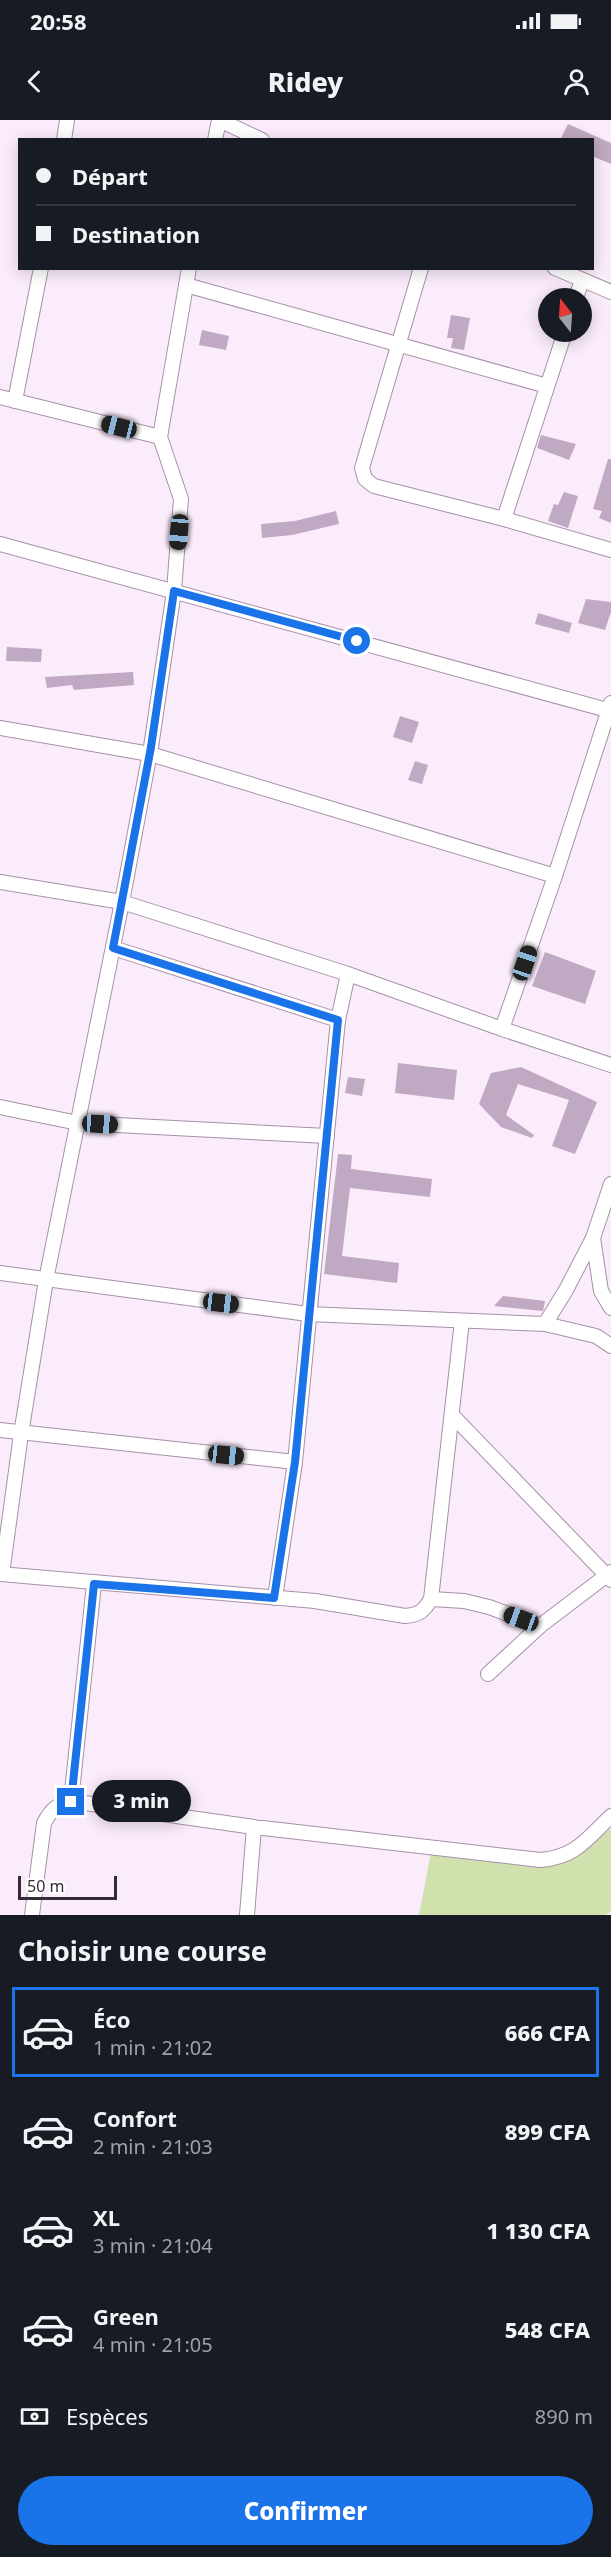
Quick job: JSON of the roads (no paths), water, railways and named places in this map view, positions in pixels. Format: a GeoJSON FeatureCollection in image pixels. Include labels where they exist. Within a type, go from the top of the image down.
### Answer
{"type":"FeatureCollection","features":[{"type":"Feature","properties":{"kind":"street"},"geometry":{"type":"LineString","coordinates":[[64,138],[67,120]]}},
{"type":"Feature","properties":{"kind":"street"},"geometry":{"type":"LineString","coordinates":[[215,138],[219,120],[258,138]]}},
{"type":"Feature","properties":{"kind":"street"},"geometry":{"type":"LineString","coordinates":[[15,401],[41,270]]}},
{"type":"Feature","properties":{"kind":"street"},"geometry":{"type":"LineString","coordinates":[[189,270],[160,437],[181,499],[174,591],[150,754],[46,1280],[1,1574],[337,1604],[405,1616],[416,1615],[424,1610],[431,1599],[462,1321]]}},
{"type":"Feature","properties":{"kind":"street"},"geometry":{"type":"LineString","coordinates":[[420,270],[362,468],[365,479],[374,486],[504,519],[611,550]]}},
{"type":"Feature","properties":{"kind":"street"},"geometry":{"type":"LineString","coordinates":[[560,270],[611,292]]}},
{"type":"Feature","properties":{"kind":"street"},"geometry":{"type":"LineString","coordinates":[[579,288],[582,280]]}},
{"type":"Feature","properties":{"kind":"street"},"geometry":{"type":"LineString","coordinates":[[186,285],[547,386]]}},
{"type":"Feature","properties":{"kind":"street"},"geometry":{"type":"LineString","coordinates":[[504,519],[562,342]]}},
{"type":"Feature","properties":{"kind":"street"},"geometry":{"type":"LineString","coordinates":[[0,397],[160,437]]}},
{"type":"Feature","properties":{"kind":"street"},"geometry":{"type":"LineString","coordinates":[[0,544],[610,708],[502,1029]]}},
{"type":"Feature","properties":{"kind":"street"},"geometry":{"type":"LineString","coordinates":[[0,728],[150,754],[555,876]]}},
{"type":"Feature","properties":{"kind":"street"},"geometry":{"type":"LineString","coordinates":[[0,882],[122,902],[348,974],[611,1065]]}},
{"type":"Feature","properties":{"kind":"street"},"geometry":{"type":"LineString","coordinates":[[113,948],[338,1020]]}},
{"type":"Feature","properties":{"kind":"street"},"geometry":{"type":"LineString","coordinates":[[274,1598],[295,1462],[338,1020],[348,974]]}},
{"type":"Feature","properties":{"kind":"street"},"geometry":{"type":"LineString","coordinates":[[0,1107],[78,1123],[327,1136]]}},
{"type":"Feature","properties":{"kind":"street"},"geometry":{"type":"LineString","coordinates":[[545,1324],[566,1290],[592,1238],[611,1184]]}},
{"type":"Feature","properties":{"kind":"street"},"geometry":{"type":"LineString","coordinates":[[592,1238],[611,1308]]}},
{"type":"Feature","properties":{"kind":"street"},"geometry":{"type":"LineString","coordinates":[[0,1273],[308,1314],[545,1324],[596,1336],[611,1346]]}},
{"type":"Feature","properties":{"kind":"street"},"geometry":{"type":"LineString","coordinates":[[452,1414],[610,1576],[540,1626],[488,1674]]}},
{"type":"Feature","properties":{"kind":"street"},"geometry":{"type":"LineString","coordinates":[[0,1431],[295,1462]]}},
{"type":"Feature","properties":{"kind":"street"},"geometry":{"type":"LineString","coordinates":[[71,1802],[94,1584]]}},
{"type":"Feature","properties":{"kind":"street"},"geometry":{"type":"LineString","coordinates":[[431,1599],[464,1601],[540,1626]]}},
{"type":"Feature","properties":{"kind":"street"},"geometry":{"type":"LineString","coordinates":[[32,1915],[44,1823],[50,1811],[60,1804],[71,1802],[254,1827],[540,1860],[556,1859],[573,1852],[611,1816]]}},
{"type":"Feature","properties":{"kind":"street"},"geometry":{"type":"LineString","coordinates":[[247,1915],[254,1827]]}}]}
